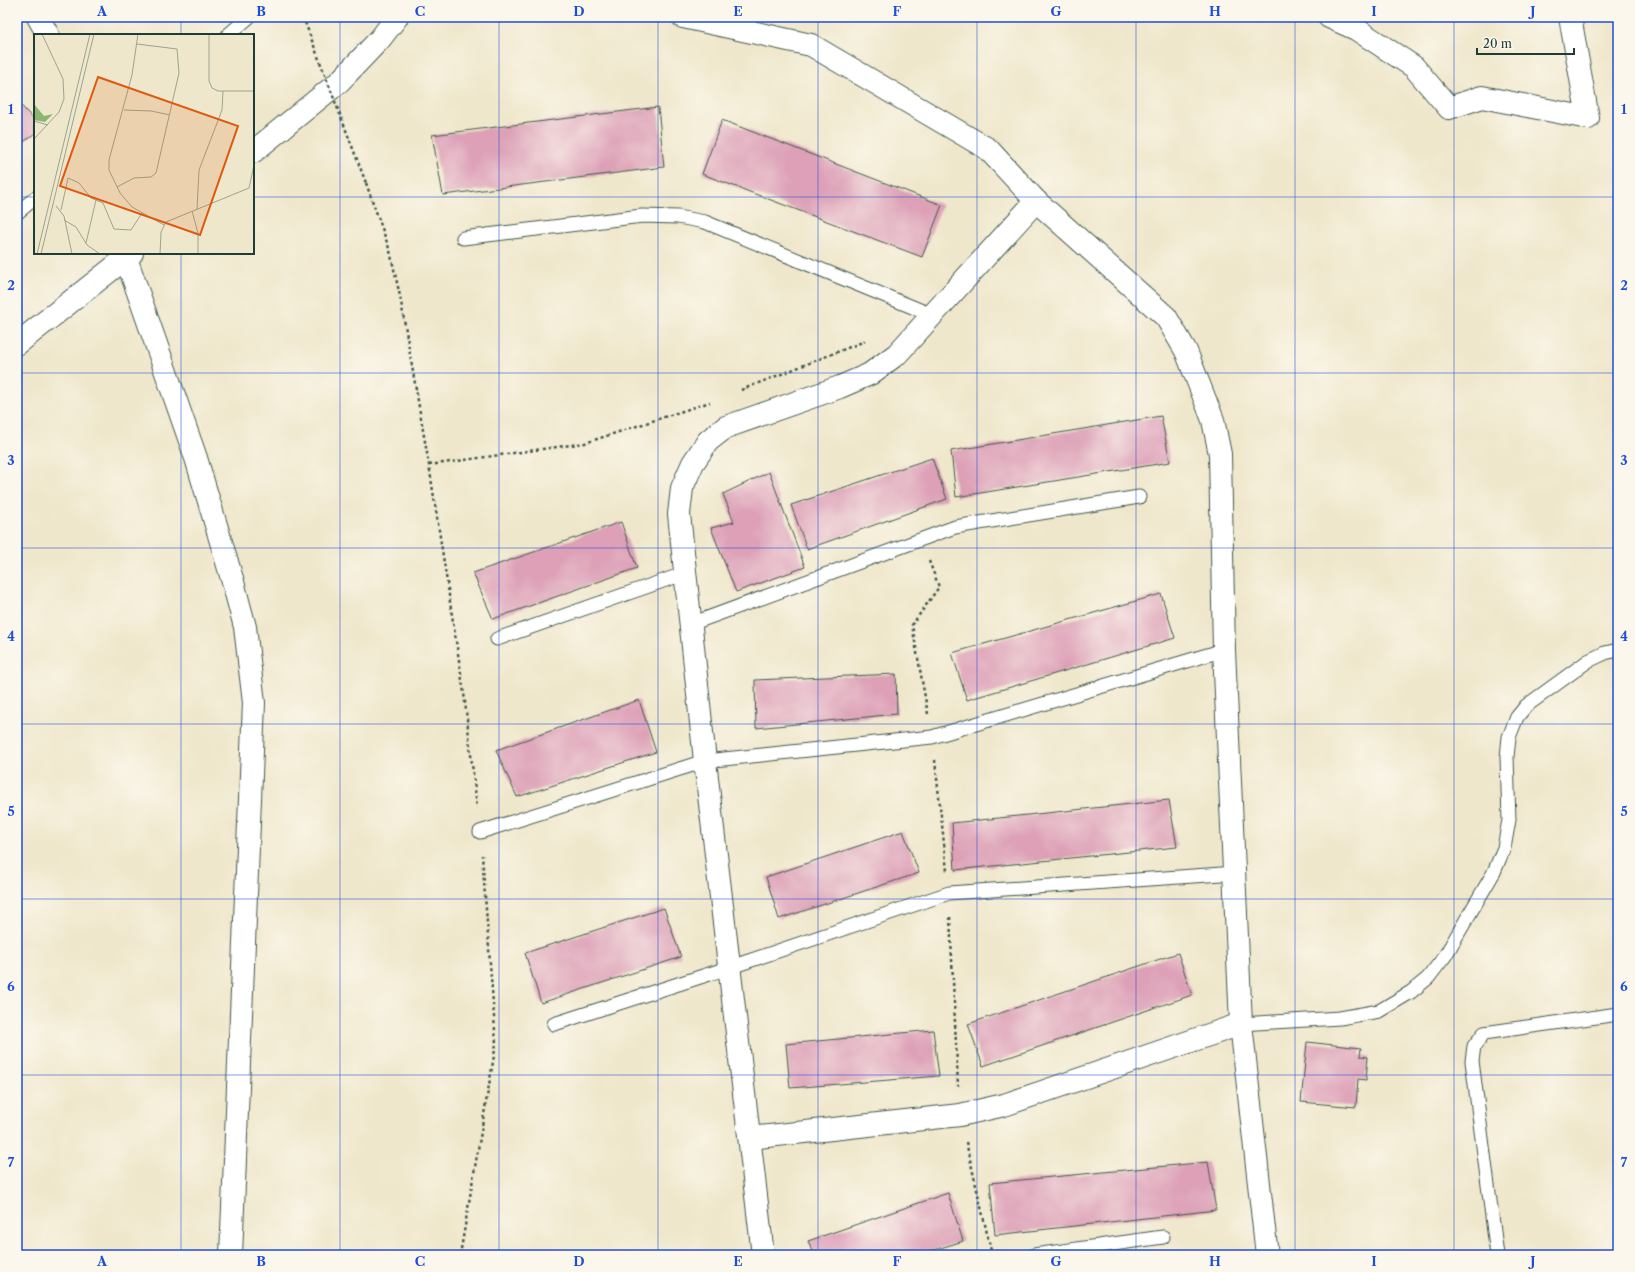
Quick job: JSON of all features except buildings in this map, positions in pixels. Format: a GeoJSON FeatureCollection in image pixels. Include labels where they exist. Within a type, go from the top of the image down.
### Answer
{"type":"FeatureCollection","features":[{"type":"Feature","properties":{"kind":"street"},"geometry":{"type":"LineString","coordinates":[[38,17],[47,34]]}},
{"type":"Feature","properties":{"kind":"street"},"geometry":{"type":"LineString","coordinates":[[254,151],[339,82],[380,39],[397,17]]}},
{"type":"Feature","properties":{"kind":"street"},"geometry":{"type":"LineString","coordinates":[[683,17],[811,45],[988,149],[1036,201],[1166,317],[1186,350],[1214,420],[1220,454],[1224,650],[1236,873],[1241,1024],[1267,1255]]}},
{"type":"Feature","properties":{"kind":"street"},"geometry":{"type":"LineString","coordinates":[[1329,17],[1356,29],[1414,68],[1449,108],[1482,97],[1588,118],[1570,17]]}},
{"type":"Feature","properties":{"kind":"street"},"geometry":{"type":"LineString","coordinates":[[762,1255],[750,1138],[728,968],[679,514],[682,488],[693,462],[708,441],[726,427],[840,387],[870,374],[896,354],[1036,201]]}},
{"type":"Feature","properties":{"kind":"street"},"geometry":{"type":"LineString","coordinates":[[17,344],[129,256],[196,458],[245,627],[254,703],[232,1255]]}},
{"type":"Feature","properties":{"kind":"street"},"geometry":{"type":"LineString","coordinates":[[750,1138],[960,1116],[1004,1105],[1241,1024]]}},
{"type":"Feature","properties":{"kind":"lane"},"geometry":{"type":"LineString","coordinates":[[229,34],[249,17]]}},
{"type":"Feature","properties":{"kind":"lane"},"geometry":{"type":"LineString","coordinates":[[17,213],[34,199]]}},
{"type":"Feature","properties":{"kind":"lane"},"geometry":{"type":"LineString","coordinates":[[463,238],[642,216],[678,217],[705,222],[932,315]]}},
{"type":"Feature","properties":{"kind":"lane"},"geometry":{"type":"LineString","coordinates":[[691,624],[956,527],[1139,497]]}},
{"type":"Feature","properties":{"kind":"lane"},"geometry":{"type":"LineString","coordinates":[[497,638],[686,573]]}},
{"type":"Feature","properties":{"kind":"lane"},"geometry":{"type":"LineString","coordinates":[[480,832],[705,761],[932,737],[1224,650]]}},
{"type":"Feature","properties":{"kind":"lane"},"geometry":{"type":"LineString","coordinates":[[1241,1024],[1340,1018],[1379,1011],[1411,992],[1428,978],[1445,956],[1494,872],[1504,848],[1508,820],[1507,757],[1509,737],[1517,717],[1526,706],[1588,662],[1605,653],[1618,650]]}},
{"type":"Feature","properties":{"kind":"lane"},"geometry":{"type":"LineString","coordinates":[[554,1024],[728,968],[949,893],[1236,873]]}},
{"type":"Feature","properties":{"kind":"lane"},"geometry":{"type":"LineString","coordinates":[[1497,1255],[1472,1061],[1474,1046],[1484,1033],[1618,1014]]}},
{"type":"Feature","properties":{"kind":"lane"},"geometry":{"type":"LineString","coordinates":[[1034,1255],[1163,1237]]}},
{"type":"Feature","properties":{"kind":"path"},"geometry":{"type":"LineString","coordinates":[[303,17],[366,182],[392,258],[429,465],[464,693],[480,832],[496,1044],[460,1255]]}},
{"type":"Feature","properties":{"kind":"path"},"geometry":{"type":"LineString","coordinates":[[735,392],[867,340]]}},
{"type":"Feature","properties":{"kind":"path"},"geometry":{"type":"LineString","coordinates":[[429,465],[585,443],[714,400]]}}]}
